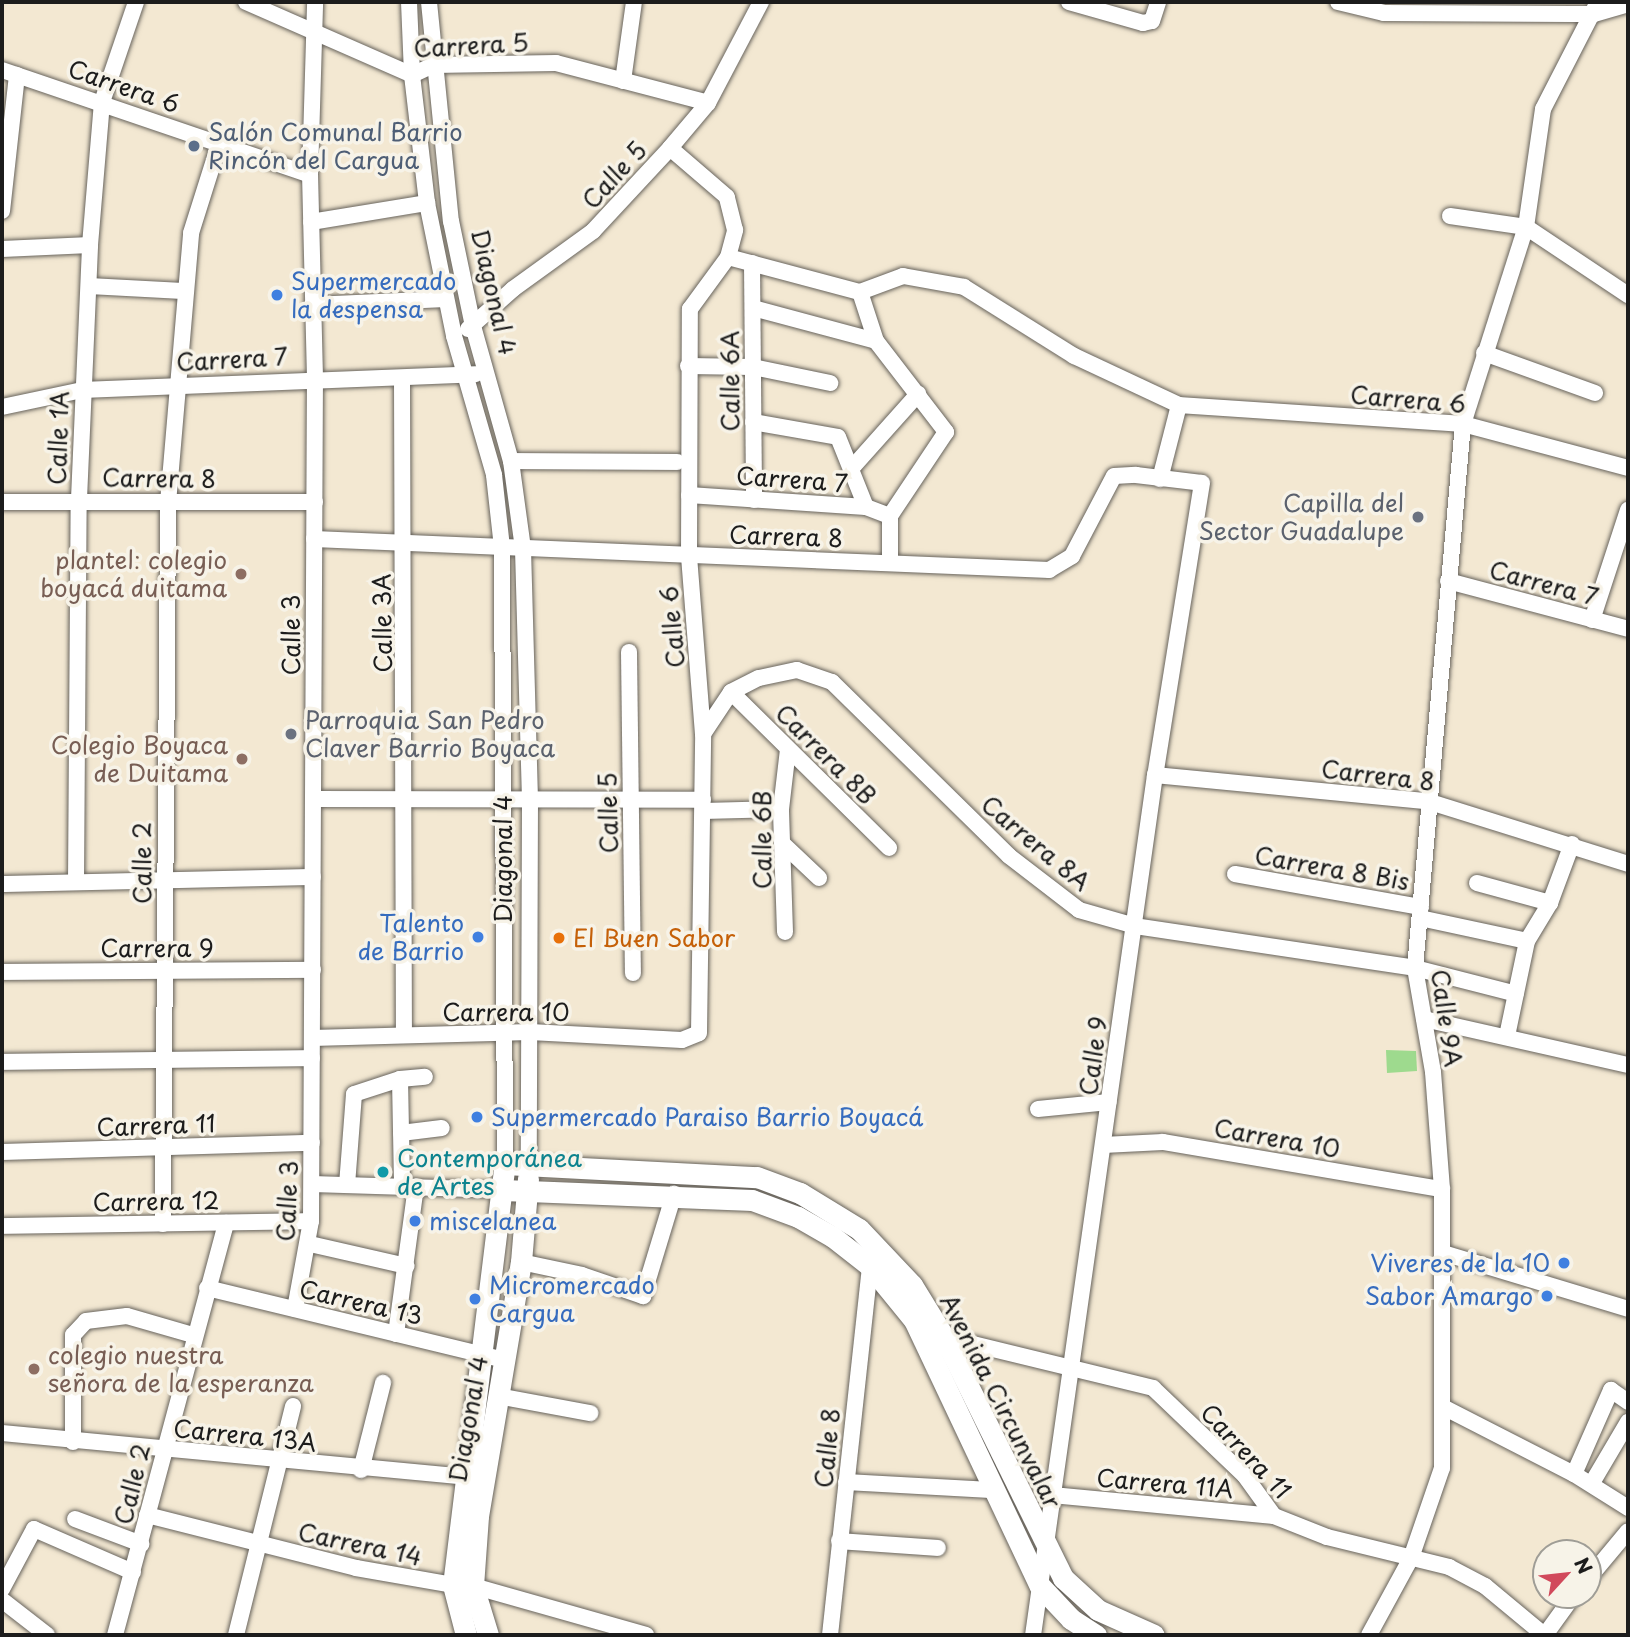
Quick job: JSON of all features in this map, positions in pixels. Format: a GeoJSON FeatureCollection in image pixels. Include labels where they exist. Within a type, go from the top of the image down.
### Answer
{"type":"FeatureCollection","features":[{"type":"Feature","properties":{"kind":"main road","name":"Avenida Circunvalar"},"geometry":{"type":"LineString","coordinates":[[505,1164],[757,1177],[800,1193],[859,1229],[912,1285],[944,1337],[1047,1551],[1063,1578],[1098,1610],[1154,1635]]}},
{"type":"Feature","properties":{"kind":"main road","name":"Diagonal 4"},"geometry":{"type":"LineString","coordinates":[[466,1635],[463,1586],[483,1354],[505,1164]]}},
{"type":"Feature","properties":{"kind":"main road","name":"Diagonal 4"},"geometry":{"type":"LineString","coordinates":[[474,1477],[498,1396],[521,1262],[529,1165]]}},
{"type":"Feature","properties":{"kind":"main road","name":"Avenida Circunvalar"},"geometry":{"type":"LineString","coordinates":[[502,1190],[674,1194],[752,1200],[798,1217],[870,1266],[914,1320],[991,1490],[1040,1586],[1071,1619],[1096,1635]]}},
{"type":"Feature","properties":{"kind":"main road","name":"Diagonal 4"},"geometry":{"type":"LineString","coordinates":[[463,1586],[488,1635]]}},
{"type":"Feature","properties":{"kind":"street","name":"Calle 1A"},"geometry":{"type":"LineString","coordinates":[[76,882],[79,499],[90,245],[102,102],[136,2]]}},
{"type":"Feature","properties":{"kind":"street","name":"Carrera 5"},"geometry":{"type":"LineString","coordinates":[[246,2],[412,75],[433,65],[556,63],[708,103]]}},
{"type":"Feature","properties":{"kind":"street","name":"Calle 3"},"geometry":{"type":"LineString","coordinates":[[295,1309],[310,1244],[312,1221],[316,378],[310,174],[311,30],[315,2]]}},
{"type":"Feature","properties":{"kind":"street","name":"Diagonal 4"},"geometry":{"type":"LineString","coordinates":[[409,2],[412,75],[426,204],[454,336],[494,475],[502,548],[500,801],[508,1033],[505,1164]]}},
{"type":"Feature","properties":{"kind":"street","name":"Diagonal 4"},"geometry":{"type":"LineString","coordinates":[[429,2],[450,221],[473,326],[511,461],[523,549],[530,800],[529,1165]]}},
{"type":"Feature","properties":{"kind":"street"},"geometry":{"type":"LineString","coordinates":[[623,81],[634,2]]}},
{"type":"Feature","properties":{"kind":"street","name":"Calle 5"},"geometry":{"type":"LineString","coordinates":[[454,336],[473,326],[513,289],[593,231],[670,148],[708,103],[761,2]]}},
{"type":"Feature","properties":{"kind":"street"},"geometry":{"type":"LineString","coordinates":[[1069,2],[1143,23],[1152,20],[1158,2]]}},
{"type":"Feature","properties":{"kind":"street"},"geometry":{"type":"LineString","coordinates":[[1338,2],[1384,13],[1596,8],[1628,4]]}},
{"type":"Feature","properties":{"kind":"street","name":"Calle 9A"},"geometry":{"type":"LineString","coordinates":[[1369,1635],[1411,1558],[1443,1468],[1445,1408],[1442,1189],[1433,1072],[1415,968],[1427,801],[1463,424],[1526,227],[1542,109],[1596,8]]}},
{"type":"Feature","properties":{"kind":"street","name":"Carrera 6"},"geometry":{"type":"LineString","coordinates":[[9,72],[310,174]]}},
{"type":"Feature","properties":{"kind":"street"},"geometry":{"type":"LineString","coordinates":[[2,211],[9,72]]}},
{"type":"Feature","properties":{"kind":"street"},"geometry":{"type":"LineString","coordinates":[[168,503],[174,385],[191,233],[219,144]]}},
{"type":"Feature","properties":{"kind":"street","name":"Calle 6"},"geometry":{"type":"LineString","coordinates":[[670,148],[727,197],[735,230],[728,257],[690,309],[689,556],[703,734],[699,1033]]}},
{"type":"Feature","properties":{"kind":"street"},"geometry":{"type":"LineString","coordinates":[[310,222],[426,204]]}},
{"type":"Feature","properties":{"kind":"street"},"geometry":{"type":"LineString","coordinates":[[1450,216],[1526,227],[1628,295]]}},
{"type":"Feature","properties":{"kind":"street"},"geometry":{"type":"LineString","coordinates":[[2,249],[90,245]]}},
{"type":"Feature","properties":{"kind":"street"},"geometry":{"type":"LineString","coordinates":[[728,257],[860,292],[903,276],[964,287],[1074,356],[1179,405],[1160,479]]}},
{"type":"Feature","properties":{"kind":"street","name":"Calle 6A"},"geometry":{"type":"LineString","coordinates":[[752,263],[754,500]]}},
{"type":"Feature","properties":{"kind":"street"},"geometry":{"type":"LineString","coordinates":[[89,286],[183,291]]}},
{"type":"Feature","properties":{"kind":"street"},"geometry":{"type":"LineString","coordinates":[[860,292],[876,341],[944,429],[890,516],[890,563]]}},
{"type":"Feature","properties":{"kind":"street"},"geometry":{"type":"LineString","coordinates":[[312,305],[446,299]]}},
{"type":"Feature","properties":{"kind":"street"},"geometry":{"type":"LineString","coordinates":[[753,308],[876,341]]}},
{"type":"Feature","properties":{"kind":"street"},"geometry":{"type":"LineString","coordinates":[[1484,353],[1595,393]]}},
{"type":"Feature","properties":{"kind":"street"},"geometry":{"type":"LineString","coordinates":[[688,366],[753,367],[830,383]]}},
{"type":"Feature","properties":{"kind":"street","name":"Carrera 7"},"geometry":{"type":"LineString","coordinates":[[2,407],[82,390],[316,378],[467,377],[485,370]]}},
{"type":"Feature","properties":{"kind":"street","name":"Calle 3A"},"geometry":{"type":"LineString","coordinates":[[402,379],[406,798],[404,1034]]}},
{"type":"Feature","properties":{"kind":"street"},"geometry":{"type":"LineString","coordinates":[[850,469],[918,394]]}},
{"type":"Feature","properties":{"kind":"street","name":"Carrera 6"},"geometry":{"type":"LineString","coordinates":[[1179,405],[1463,424],[1628,468]]}},
{"type":"Feature","properties":{"kind":"street"},"geometry":{"type":"LineString","coordinates":[[753,422],[838,438],[866,507]]}},
{"type":"Feature","properties":{"kind":"street"},"geometry":{"type":"LineString","coordinates":[[511,461],[677,462]]}},
{"type":"Feature","properties":{"kind":"street","name":"Carrera 8"},"geometry":{"type":"LineString","coordinates":[[314,539],[689,556],[1056,568],[1072,556],[1114,477],[1202,483]]}},
{"type":"Feature","properties":{"kind":"street","name":"Calle 9"},"geometry":{"type":"LineString","coordinates":[[1033,1635],[1155,775],[1202,483]]}},
{"type":"Feature","properties":{"kind":"street","name":"Carrera 7"},"geometry":{"type":"LineString","coordinates":[[689,495],[866,507],[890,516]]}},
{"type":"Feature","properties":{"kind":"street","name":"Carrera 8"},"geometry":{"type":"LineString","coordinates":[[2,502],[79,499],[168,503],[315,502]]}},
{"type":"Feature","properties":{"kind":"street","name":"Calle 2"},"geometry":{"type":"LineString","coordinates":[[163,1224],[168,503]]}},
{"type":"Feature","properties":{"kind":"street"},"geometry":{"type":"LineString","coordinates":[[1592,620],[1628,510]]}},
{"type":"Feature","properties":{"kind":"street","name":"Carrera 7"},"geometry":{"type":"LineString","coordinates":[[1448,581],[1628,629]]}},
{"type":"Feature","properties":{"kind":"street","name":"Calle 5"},"geometry":{"type":"LineString","coordinates":[[629,652],[633,973]]}},
{"type":"Feature","properties":{"kind":"street","name":"Carrera 8A"},"geometry":{"type":"LineString","coordinates":[[731,692],[759,678],[797,670],[832,682],[1009,856],[1079,910],[1135,926],[1415,968],[1516,994]]}},
{"type":"Feature","properties":{"kind":"street"},"geometry":{"type":"LineString","coordinates":[[703,734],[731,692]]}},
{"type":"Feature","properties":{"kind":"street","name":"Carrera 8B"},"geometry":{"type":"LineString","coordinates":[[731,692],[889,848]]}},
{"type":"Feature","properties":{"kind":"street","name":"Calle 6B"},"geometry":{"type":"LineString","coordinates":[[785,932],[781,809],[788,749]]}},
{"type":"Feature","properties":{"kind":"street","name":"Carrera 8"},"geometry":{"type":"LineString","coordinates":[[1155,775],[1427,801],[1572,844],[1628,864]]}},
{"type":"Feature","properties":{"kind":"street"},"geometry":{"type":"LineString","coordinates":[[313,799],[500,801],[631,798],[781,809]]}},
{"type":"Feature","properties":{"kind":"street"},"geometry":{"type":"LineString","coordinates":[[782,843],[819,878]]}},
{"type":"Feature","properties":{"kind":"street"},"geometry":{"type":"LineString","coordinates":[[1507,1036],[1527,941],[1550,903],[1572,844]]}},
{"type":"Feature","properties":{"kind":"street","name":"Carrera 8 Bis"},"geometry":{"type":"LineString","coordinates":[[1235,874],[1421,912]]}},
{"type":"Feature","properties":{"kind":"street"},"geometry":{"type":"LineString","coordinates":[[2,884],[313,877]]}},
{"type":"Feature","properties":{"kind":"street"},"geometry":{"type":"LineString","coordinates":[[1477,883],[1550,903]]}},
{"type":"Feature","properties":{"kind":"street"},"geometry":{"type":"LineString","coordinates":[[1421,912],[1527,941]]}},
{"type":"Feature","properties":{"kind":"street","name":"Carrera 9"},"geometry":{"type":"LineString","coordinates":[[2,972],[313,970]]}},
{"type":"Feature","properties":{"kind":"street"},"geometry":{"type":"LineString","coordinates":[[1424,1019],[1628,1065]]}},
{"type":"Feature","properties":{"kind":"street","name":"Carrera 10"},"geometry":{"type":"LineString","coordinates":[[312,1038],[530,1032],[682,1040],[699,1033]]}},
{"type":"Feature","properties":{"kind":"street"},"geometry":{"type":"LineString","coordinates":[[2,1062],[312,1058]]}},
{"type":"Feature","properties":{"kind":"street"},"geometry":{"type":"LineString","coordinates":[[346,1185],[354,1094],[400,1079],[425,1077]]}},
{"type":"Feature","properties":{"kind":"street"},"geometry":{"type":"LineString","coordinates":[[396,1334],[407,1266],[409,1186],[401,1133],[400,1079]]}},
{"type":"Feature","properties":{"kind":"street"},"geometry":{"type":"LineString","coordinates":[[1038,1109],[1109,1102]]}},
{"type":"Feature","properties":{"kind":"street"},"geometry":{"type":"LineString","coordinates":[[401,1133],[442,1128]]}},
{"type":"Feature","properties":{"kind":"street","name":"Carrera 10"},"geometry":{"type":"LineString","coordinates":[[1103,1145],[1163,1142],[1442,1189]]}},
{"type":"Feature","properties":{"kind":"street","name":"Carrera 11"},"geometry":{"type":"LineString","coordinates":[[2,1152],[312,1143]]}},
{"type":"Feature","properties":{"kind":"street"},"geometry":{"type":"LineString","coordinates":[[312,1184],[502,1190]]}},
{"type":"Feature","properties":{"kind":"street"},"geometry":{"type":"LineString","coordinates":[[521,1262],[582,1275],[643,1296],[674,1194]]}},
{"type":"Feature","properties":{"kind":"street","name":"Carrera 12"},"geometry":{"type":"LineString","coordinates":[[2,1226],[312,1221]]}},
{"type":"Feature","properties":{"kind":"street","name":"Calle 2"},"geometry":{"type":"LineString","coordinates":[[116,1635],[193,1335],[226,1223]]}},
{"type":"Feature","properties":{"kind":"street"},"geometry":{"type":"LineString","coordinates":[[310,1244],[407,1266]]}},
{"type":"Feature","properties":{"kind":"street"},"geometry":{"type":"LineString","coordinates":[[1443,1253],[1628,1309]]}},
{"type":"Feature","properties":{"kind":"street","name":"Calle 8"},"geometry":{"type":"LineString","coordinates":[[830,1635],[870,1266]]}},
{"type":"Feature","properties":{"kind":"street","name":"Carrera 13"},"geometry":{"type":"LineString","coordinates":[[207,1288],[504,1360]]}},
{"type":"Feature","properties":{"kind":"street"},"geometry":{"type":"LineString","coordinates":[[73,1442],[72,1335],[86,1321],[127,1316],[193,1335]]}},
{"type":"Feature","properties":{"kind":"street","name":"Carrera 11"},"geometry":{"type":"LineString","coordinates":[[944,1337],[1153,1388],[1245,1476],[1274,1516],[1327,1537],[1449,1567],[1485,1586],[1545,1635]]}},
{"type":"Feature","properties":{"kind":"street"},"geometry":{"type":"LineString","coordinates":[[361,1470],[383,1383]]}},
{"type":"Feature","properties":{"kind":"street"},"geometry":{"type":"LineString","coordinates":[[1574,1474],[1611,1390],[1628,1402]]}},
{"type":"Feature","properties":{"kind":"street"},"geometry":{"type":"LineString","coordinates":[[498,1396],[590,1413]]}},
{"type":"Feature","properties":{"kind":"street"},"geometry":{"type":"LineString","coordinates":[[236,1635],[293,1406]]}},
{"type":"Feature","properties":{"kind":"street"},"geometry":{"type":"LineString","coordinates":[[1445,1408],[1592,1483],[1628,1508]]}},
{"type":"Feature","properties":{"kind":"street"},"geometry":{"type":"LineString","coordinates":[[1592,1483],[1628,1422]]}},
{"type":"Feature","properties":{"kind":"street","name":"Carrera 13A"},"geometry":{"type":"LineString","coordinates":[[2,1433],[361,1470],[474,1477]]}},
{"type":"Feature","properties":{"kind":"street"},"geometry":{"type":"LineString","coordinates":[[846,1482],[991,1490]]}},
{"type":"Feature","properties":{"kind":"street","name":"Carrera 11A"},"geometry":{"type":"LineString","coordinates":[[1052,1495],[1274,1516]]}},
{"type":"Feature","properties":{"kind":"street","name":"Carrera 14"},"geometry":{"type":"LineString","coordinates":[[147,1514],[258,1545],[463,1586]]}},
{"type":"Feature","properties":{"kind":"street"},"geometry":{"type":"LineString","coordinates":[[75,1519],[141,1544]]}},
{"type":"Feature","properties":{"kind":"street"},"geometry":{"type":"LineString","coordinates":[[2,1589],[34,1529],[133,1572]]}},
{"type":"Feature","properties":{"kind":"street"},"geometry":{"type":"LineString","coordinates":[[1602,1562],[1628,1531]]}},
{"type":"Feature","properties":{"kind":"street"},"geometry":{"type":"LineString","coordinates":[[839,1541],[938,1548]]}},
{"type":"Feature","properties":{"kind":"street"},"geometry":{"type":"LineString","coordinates":[[463,1586],[646,1635]]}},
{"type":"Feature","properties":{"kind":"street"},"geometry":{"type":"LineString","coordinates":[[2,1600],[47,1635]]}},
{"type":"Feature","properties":{"kind":"street"},"geometry":{"type":"LineString","coordinates":[[1545,1635],[1564,1609]]}},
{"type":"Feature","properties":{"kind":"green space"},"geometry":{"type":"Polygon","coordinates":[[[1386,1050],[1416,1051],[1417,1071],[1387,1073],[1386,1050]]]}},
{"type":"Feature","properties":{"kind":"place","name":"Salón Comunal Barrio Rincón del Cargua"},"geometry":{"type":"Point","coordinates":[194,146]}},
{"type":"Feature","properties":{"kind":"place","name":"Supermercado la despensa"},"geometry":{"type":"Point","coordinates":[277,295]}},
{"type":"Feature","properties":{"kind":"place","name":"Capilla del Sector Guadalupe"},"geometry":{"type":"Point","coordinates":[1418,517]}},
{"type":"Feature","properties":{"kind":"place","name":"plantel: colegio boyacá duitama"},"geometry":{"type":"Point","coordinates":[241,574]}},
{"type":"Feature","properties":{"kind":"place","name":"Parroquia San Pedro Claver Barrio Boyaca"},"geometry":{"type":"Point","coordinates":[291,734]}},
{"type":"Feature","properties":{"kind":"place","name":"Colegio Boyaca de Duitama"},"geometry":{"type":"Point","coordinates":[242,759]}},
{"type":"Feature","properties":{"kind":"place","name":"Talento de Barrio"},"geometry":{"type":"Point","coordinates":[478,937]}},
{"type":"Feature","properties":{"kind":"place","name":"El Buen Sabor"},"geometry":{"type":"Point","coordinates":[559,938]}},
{"type":"Feature","properties":{"kind":"place","name":"Supermercado Paraiso Barrio Boyacá"},"geometry":{"type":"Point","coordinates":[477,1117]}},
{"type":"Feature","properties":{"kind":"place","name":"Contemporánea de Artes"},"geometry":{"type":"Point","coordinates":[383,1172]}},
{"type":"Feature","properties":{"kind":"place","name":"miscelanea"},"geometry":{"type":"Point","coordinates":[415,1221]}},
{"type":"Feature","properties":{"kind":"place","name":"Viveres de la 10"},"geometry":{"type":"Point","coordinates":[1564,1263]}},
{"type":"Feature","properties":{"kind":"place","name":"Sabor Amargo"},"geometry":{"type":"Point","coordinates":[1547,1296]}},
{"type":"Feature","properties":{"kind":"place","name":"Micromercado Cargua"},"geometry":{"type":"Point","coordinates":[475,1299]}},
{"type":"Feature","properties":{"kind":"place","name":"colegio nuestra señora de la esperanza"},"geometry":{"type":"Point","coordinates":[34,1369]}}]}
